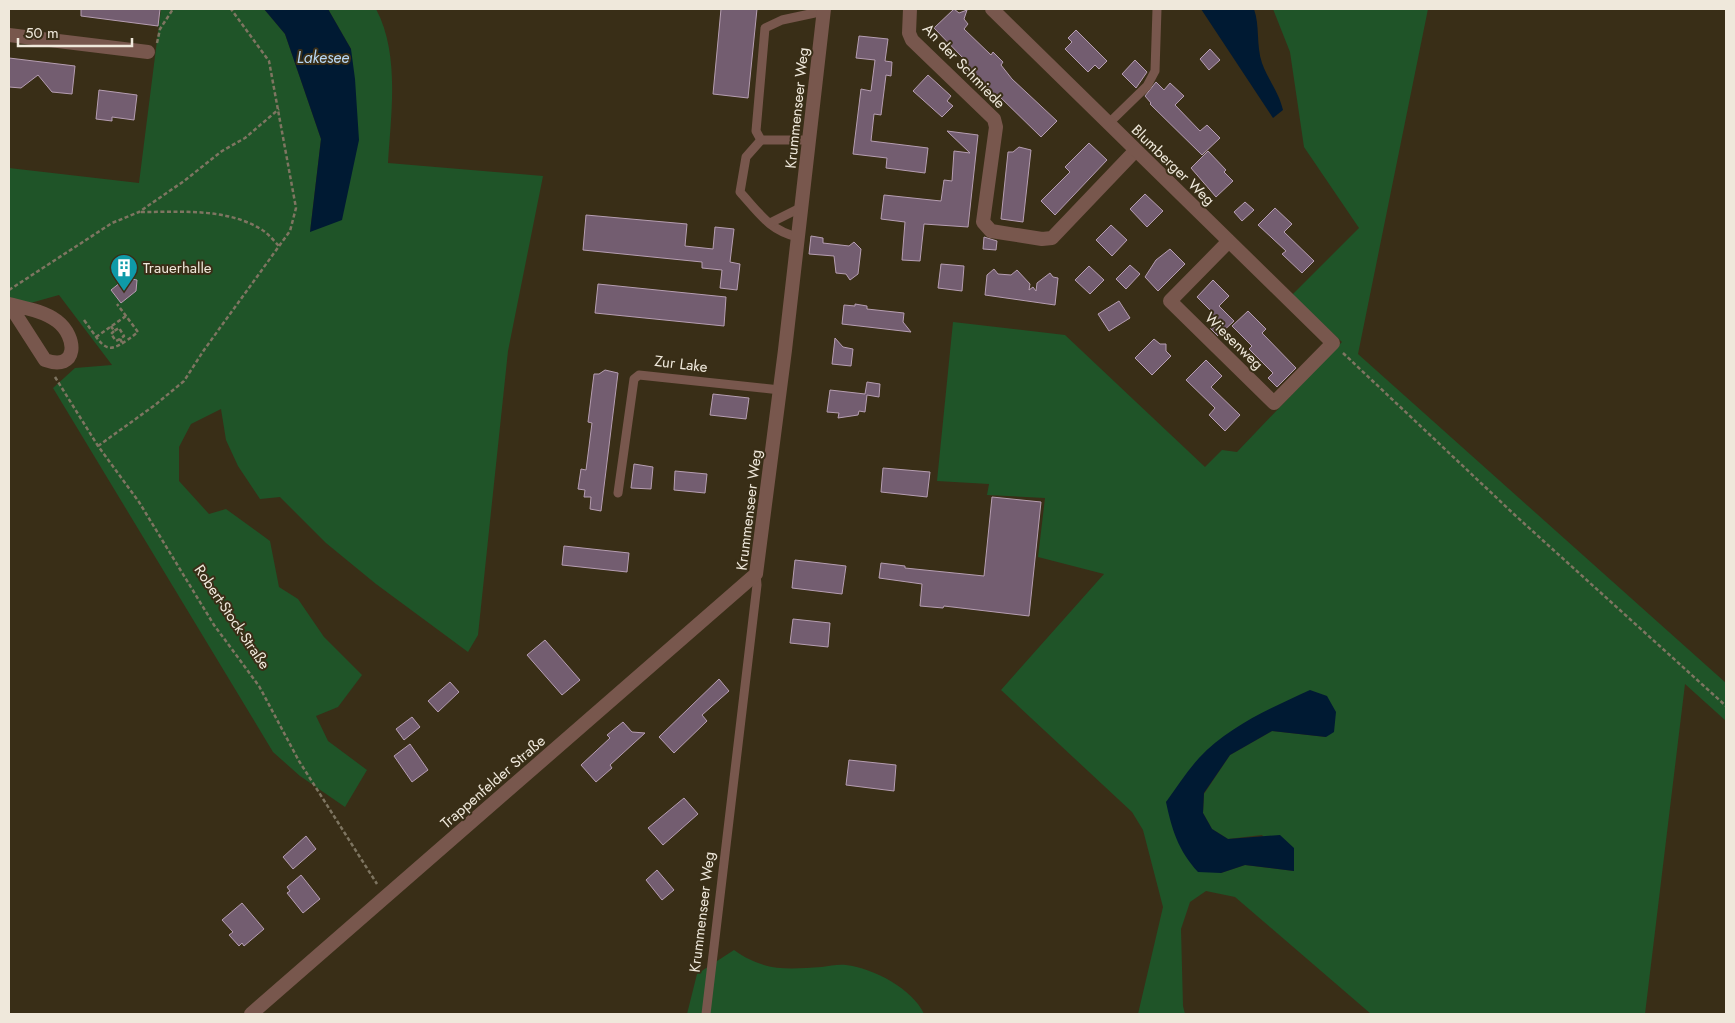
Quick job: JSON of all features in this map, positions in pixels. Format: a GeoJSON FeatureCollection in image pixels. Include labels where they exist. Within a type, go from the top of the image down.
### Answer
{"type":"FeatureCollection","features":[{"type":"Feature","properties":{"kind":"street","name":"An der Schmiede"},"geometry":{"type":"LineString","coordinates":[[910,9],[909,32],[912,40],[994,118],[996,127],[983,222],[991,231],[1042,239],[1052,238],[1135,151]]}},
{"type":"Feature","properties":{"kind":"street","name":"Blumberger Weg"},"geometry":{"type":"LineString","coordinates":[[992,9],[1333,343]]}},
{"type":"Feature","properties":{"kind":"street","name":"Krummenseer Weg"},"geometry":{"type":"LineString","coordinates":[[756,574],[780,390],[824,10]]}},
{"type":"Feature","properties":{"kind":"street"},"geometry":{"type":"LineString","coordinates":[[9,35],[148,52]]}},
{"type":"Feature","properties":{"kind":"street","name":"Wiesenweg"},"geometry":{"type":"LineString","coordinates":[[1228,242],[1170,301],[1274,403],[1333,343]]}},
{"type":"Feature","properties":{"kind":"street"},"geometry":{"type":"LineString","coordinates":[[9,304],[43,314],[58,322],[72,341],[72,351],[69,357],[63,361],[53,363],[45,360],[9,304]]}},
{"type":"Feature","properties":{"kind":"street","name":"Trappenfelder Straße"},"geometry":{"type":"LineString","coordinates":[[251,1014],[756,574]]}},
{"type":"Feature","properties":{"kind":"lane"},"geometry":{"type":"LineString","coordinates":[[1108,124],[1146,86],[1155,71],[1157,9]]}},
{"type":"Feature","properties":{"kind":"lane"},"geometry":{"type":"LineString","coordinates":[[761,140],[756,131],[765,28],[782,20],[824,10]]}},
{"type":"Feature","properties":{"kind":"lane"},"geometry":{"type":"LineString","coordinates":[[798,237],[781,233],[740,192],[746,157],[761,140],[809,140]]}},
{"type":"Feature","properties":{"kind":"lane"},"geometry":{"type":"LineString","coordinates":[[770,223],[802,207]]}},
{"type":"Feature","properties":{"kind":"lane","name":"Zur Lake"},"geometry":{"type":"LineString","coordinates":[[618,493],[634,379],[639,375],[780,390]]}},
{"type":"Feature","properties":{"kind":"lane","name":"Krummenseer Weg"},"geometry":{"type":"LineString","coordinates":[[706,1014],[757,588],[756,574]]}},
{"type":"Feature","properties":{"kind":"path"},"geometry":{"type":"LineString","coordinates":[[160,29],[173,9]]}},
{"type":"Feature","properties":{"kind":"path"},"geometry":{"type":"LineString","coordinates":[[98,446],[155,406],[184,381],[204,350],[290,231],[296,208],[269,61],[231,9]]}},
{"type":"Feature","properties":{"kind":"path"},"geometry":{"type":"LineString","coordinates":[[9,290],[112,223],[139,212],[184,181],[222,151],[245,138],[278,109]]}},
{"type":"Feature","properties":{"kind":"path"},"geometry":{"type":"LineString","coordinates":[[139,212],[210,213],[244,221],[261,229],[279,246]]}},
{"type":"Feature","properties":{"kind":"path"},"geometry":{"type":"LineString","coordinates":[[84,320],[96,337],[107,348],[113,349],[138,332],[117,304]]}},
{"type":"Feature","properties":{"kind":"path"},"geometry":{"type":"LineString","coordinates":[[96,337],[126,316]]}},
{"type":"Feature","properties":{"kind":"path"},"geometry":{"type":"LineString","coordinates":[[111,326],[114,331]]}},
{"type":"Feature","properties":{"kind":"path"},"geometry":{"type":"LineString","coordinates":[[119,328],[124,336],[120,339],[116,341],[111,334],[119,328]]}},
{"type":"Feature","properties":{"kind":"path"},"geometry":{"type":"LineString","coordinates":[[120,339],[123,344]]}},
{"type":"Feature","properties":{"kind":"path"},"geometry":{"type":"LineString","coordinates":[[1333,343],[1357,369],[1517,517],[1726,706]]}},
{"type":"Feature","properties":{"kind":"path","name":"Robert-Stock-Straße"},"geometry":{"type":"LineString","coordinates":[[45,360],[98,446],[139,502],[214,626],[259,686],[299,760],[385,897]]}},
{"type":"Feature","properties":{"kind":"green space"},"geometry":{"type":"Polygon","coordinates":[[[161,9],[264,9],[285,34],[321,139],[310,232],[351,49],[328,9],[376,9],[384,26],[391,64],[392,84],[388,163],[543,176],[508,351],[478,635],[468,652],[376,584],[326,543],[280,497],[260,499],[238,466],[226,440],[221,409],[191,424],[179,447],[179,481],[209,514],[226,509],[270,541],[279,587],[298,599],[324,637],[362,675],[338,707],[316,716],[328,741],[367,770],[345,807],[300,776],[273,752],[53,388],[75,368],[112,365],[59,295],[9,309],[9,168],[139,183],[161,9]]]}},
{"type":"Feature","properties":{"kind":"green space"},"geometry":{"type":"Polygon","coordinates":[[[1273,9],[1428,9],[1358,354],[1726,683],[1726,721],[1685,684],[1645,1014],[1371,1014],[1235,897],[1206,891],[1190,902],[1181,929],[1183,1006],[1185,1014],[1138,1014],[1163,907],[1143,830],[1132,812],[1001,690],[1104,574],[1038,557],[1045,498],[987,495],[989,484],[937,481],[953,322],[1065,335],[1205,467],[1222,450],[1237,452],[1342,342],[1292,295],[1359,228],[1304,147],[1290,52],[1273,9]],[[1310,691],[1166,802],[1221,873],[1245,865],[1294,871],[1262,835],[1228,839],[1212,829],[1203,813],[1204,794],[1230,755],[1272,731],[1326,737],[1310,691]]]}},
{"type":"Feature","properties":{"kind":"green space"},"geometry":{"type":"Polygon","coordinates":[[[734,950],[756,962],[776,968],[843,965],[868,970],[902,988],[919,1005],[924,1014],[687,1014],[697,974],[734,950]]]}},
{"type":"Feature","properties":{"kind":"water","name":"Lakesee"},"geometry":{"type":"Polygon","coordinates":[[[264,9],[328,9],[351,49],[359,140],[342,220],[310,232],[321,139],[285,34],[264,9]]]}},
{"type":"Feature","properties":{"kind":"water"},"geometry":{"type":"Polygon","coordinates":[[[1201,9],[1254,9],[1262,63],[1279,97],[1283,110],[1273,118],[1201,9]]]}},
{"type":"Feature","properties":{"kind":"water"},"geometry":{"type":"Polygon","coordinates":[[[1310,690],[1327,696],[1336,712],[1334,732],[1326,737],[1272,731],[1230,755],[1204,793],[1203,813],[1212,829],[1228,839],[1280,835],[1294,848],[1294,871],[1245,865],[1221,873],[1198,872],[1181,848],[1166,802],[1199,758],[1224,736],[1251,719],[1310,690]]]}},
{"type":"Feature","properties":{"kind":"building"},"geometry":{"type":"Polygon","coordinates":[[[81,9],[160,9],[158,26],[81,16],[81,9]]]}},
{"type":"Feature","properties":{"kind":"building"},"geometry":{"type":"Polygon","coordinates":[[[721,9],[757,9],[748,98],[713,94],[721,9]]]}},
{"type":"Feature","properties":{"kind":"building"},"geometry":{"type":"Polygon","coordinates":[[[954,9],[959,13],[967,10],[964,19],[968,24],[964,29],[991,55],[993,52],[1003,62],[1001,65],[1012,79],[1057,121],[1041,137],[997,94],[993,99],[957,64],[963,58],[934,28],[954,9]]]}},
{"type":"Feature","properties":{"kind":"building"},"geometry":{"type":"Polygon","coordinates":[[[1076,30],[1107,61],[1099,69],[1095,65],[1088,72],[1065,49],[1072,42],[1068,38],[1076,30]]]}},
{"type":"Feature","properties":{"kind":"building"},"geometry":{"type":"Polygon","coordinates":[[[859,36],[888,39],[885,61],[892,62],[891,76],[886,75],[881,115],[874,114],[871,141],[928,148],[925,173],[886,168],[887,158],[853,154],[861,89],[871,91],[875,60],[856,58],[859,36]]]}},
{"type":"Feature","properties":{"kind":"building"},"geometry":{"type":"Polygon","coordinates":[[[1210,49],[1220,60],[1209,70],[1200,59],[1210,49]]]}},
{"type":"Feature","properties":{"kind":"building"},"geometry":{"type":"Polygon","coordinates":[[[9,58],[75,66],[72,94],[52,92],[38,75],[21,88],[9,87],[9,58]]]}},
{"type":"Feature","properties":{"kind":"building"},"geometry":{"type":"Polygon","coordinates":[[[1135,60],[1147,72],[1136,88],[1122,74],[1135,60]]]}},
{"type":"Feature","properties":{"kind":"building"},"geometry":{"type":"Polygon","coordinates":[[[928,75],[951,96],[947,101],[953,106],[942,117],[913,91],[928,75]]]}},
{"type":"Feature","properties":{"kind":"building"},"geometry":{"type":"Polygon","coordinates":[[[1156,82],[1164,90],[1170,83],[1184,96],[1175,105],[1200,131],[1207,125],[1220,138],[1202,155],[1150,104],[1145,96],[1156,82]]]}},
{"type":"Feature","properties":{"kind":"building"},"geometry":{"type":"Polygon","coordinates":[[[99,90],[137,95],[134,120],[112,117],[112,121],[96,119],[99,90]]]}},
{"type":"Feature","properties":{"kind":"building"},"geometry":{"type":"Polygon","coordinates":[[[947,131],[978,135],[968,227],[924,224],[920,261],[902,260],[905,222],[881,219],[884,195],[941,201],[944,180],[952,181],[954,151],[970,153],[947,131]]]}},
{"type":"Feature","properties":{"kind":"building"},"geometry":{"type":"Polygon","coordinates":[[[1089,143],[1107,160],[1055,215],[1041,201],[1070,172],[1065,167],[1089,143]]]}},
{"type":"Feature","properties":{"kind":"building"},"geometry":{"type":"Polygon","coordinates":[[[1019,147],[1031,150],[1023,222],[1001,219],[1008,152],[1013,152],[1019,147]]]}},
{"type":"Feature","properties":{"kind":"building"},"geometry":{"type":"Polygon","coordinates":[[[1208,151],[1226,170],[1224,172],[1233,181],[1216,197],[1191,168],[1208,151]]]}},
{"type":"Feature","properties":{"kind":"building"},"geometry":{"type":"Polygon","coordinates":[[[1145,194],[1163,211],[1147,227],[1130,209],[1145,194]]]}},
{"type":"Feature","properties":{"kind":"building"},"geometry":{"type":"Polygon","coordinates":[[[1245,202],[1254,210],[1242,221],[1234,212],[1245,202]]]}},
{"type":"Feature","properties":{"kind":"building"},"geometry":{"type":"Polygon","coordinates":[[[1275,208],[1292,224],[1284,232],[1314,261],[1302,273],[1282,254],[1286,251],[1258,225],[1275,208]]]}},
{"type":"Feature","properties":{"kind":"building"},"geometry":{"type":"Polygon","coordinates":[[[586,215],[687,224],[685,246],[713,249],[715,227],[734,229],[730,262],[740,264],[737,290],[720,288],[722,270],[702,268],[702,262],[583,250],[586,215]]]}},
{"type":"Feature","properties":{"kind":"building"},"geometry":{"type":"Polygon","coordinates":[[[1111,225],[1127,240],[1112,256],[1096,240],[1111,225]]]}},
{"type":"Feature","properties":{"kind":"building"},"geometry":{"type":"Polygon","coordinates":[[[811,236],[823,238],[823,243],[849,246],[854,242],[861,249],[858,274],[850,280],[846,274],[836,273],[834,256],[809,254],[811,236]]]}},
{"type":"Feature","properties":{"kind":"building"},"geometry":{"type":"Polygon","coordinates":[[[984,237],[997,241],[996,250],[983,249],[984,237]]]}},
{"type":"Feature","properties":{"kind":"building"},"geometry":{"type":"Polygon","coordinates":[[[1170,249],[1185,264],[1158,291],[1145,277],[1156,260],[1170,249]]]}},
{"type":"Feature","properties":{"kind":"building"},"geometry":{"type":"Polygon","coordinates":[[[941,264],[964,266],[962,291],[938,288],[941,264]]]}},
{"type":"Feature","properties":{"kind":"building"},"geometry":{"type":"Polygon","coordinates":[[[1130,265],[1140,274],[1126,289],[1116,279],[1130,265]]]}},
{"type":"Feature","properties":{"kind":"building"},"geometry":{"type":"Polygon","coordinates":[[[1089,266],[1104,280],[1090,294],[1075,280],[1089,266]]]}},
{"type":"Feature","properties":{"kind":"building"},"geometry":{"type":"Polygon","coordinates":[[[994,269],[998,274],[1011,275],[1017,270],[1030,284],[1029,290],[1033,287],[1036,291],[1037,283],[1050,273],[1053,277],[1058,278],[1055,305],[985,295],[987,275],[994,269]]]}},
{"type":"Feature","properties":{"kind":"building","name":"Trauerhalle"},"geometry":{"type":"Polygon","coordinates":[[[126,278],[137,280],[136,291],[121,303],[111,290],[126,278]]]}},
{"type":"Feature","properties":{"kind":"building"},"geometry":{"type":"Polygon","coordinates":[[[1213,280],[1229,296],[1219,306],[1234,321],[1218,336],[1210,328],[1215,323],[1208,316],[1212,312],[1197,297],[1213,280]]]}},
{"type":"Feature","properties":{"kind":"building"},"geometry":{"type":"Polygon","coordinates":[[[598,284],[726,297],[724,326],[595,313],[598,284]]]}},
{"type":"Feature","properties":{"kind":"building"},"geometry":{"type":"Polygon","coordinates":[[[1119,301],[1130,318],[1109,331],[1098,314],[1119,301]]]}},
{"type":"Feature","properties":{"kind":"building"},"geometry":{"type":"Polygon","coordinates":[[[855,304],[867,306],[867,309],[904,313],[903,322],[911,332],[842,324],[844,305],[855,306],[855,304]]]}},
{"type":"Feature","properties":{"kind":"building"},"geometry":{"type":"Polygon","coordinates":[[[1248,311],[1266,329],[1262,333],[1296,368],[1277,387],[1268,378],[1273,373],[1249,349],[1252,346],[1232,326],[1248,311]]]}},
{"type":"Feature","properties":{"kind":"building"},"geometry":{"type":"Polygon","coordinates":[[[835,338],[843,347],[853,349],[851,366],[832,364],[835,338]]]}},
{"type":"Feature","properties":{"kind":"building"},"geometry":{"type":"Polygon","coordinates":[[[1154,339],[1160,344],[1166,344],[1166,351],[1171,356],[1152,375],[1135,358],[1154,339]]]}},
{"type":"Feature","properties":{"kind":"building"},"geometry":{"type":"Polygon","coordinates":[[[1206,360],[1222,376],[1211,387],[1240,415],[1225,431],[1209,415],[1215,408],[1186,380],[1206,360]]]}},
{"type":"Feature","properties":{"kind":"building"},"geometry":{"type":"Polygon","coordinates":[[[605,370],[618,373],[601,511],[590,509],[591,497],[584,497],[585,490],[578,489],[581,469],[586,470],[592,423],[588,422],[594,374],[599,374],[605,370]]]}},
{"type":"Feature","properties":{"kind":"building"},"geometry":{"type":"Polygon","coordinates":[[[867,382],[880,384],[879,397],[867,395],[865,412],[859,411],[858,415],[838,418],[839,413],[827,412],[830,390],[865,394],[867,382]]]}},
{"type":"Feature","properties":{"kind":"building"},"geometry":{"type":"Polygon","coordinates":[[[713,394],[749,398],[746,419],[710,415],[713,394]]]}},
{"type":"Feature","properties":{"kind":"building"},"geometry":{"type":"Polygon","coordinates":[[[634,464],[653,467],[651,489],[631,488],[634,464]]]}},
{"type":"Feature","properties":{"kind":"building"},"geometry":{"type":"Polygon","coordinates":[[[883,468],[930,472],[927,497],[881,492],[883,468]]]}},
{"type":"Feature","properties":{"kind":"building"},"geometry":{"type":"Polygon","coordinates":[[[675,471],[707,474],[705,493],[674,490],[675,471]]]}},
{"type":"Feature","properties":{"kind":"building"},"geometry":{"type":"Polygon","coordinates":[[[992,497],[1041,502],[1029,616],[944,606],[943,608],[920,606],[922,584],[879,578],[881,563],[905,566],[905,568],[984,576],[992,497]]]}},
{"type":"Feature","properties":{"kind":"building"},"geometry":{"type":"Polygon","coordinates":[[[564,546],[629,553],[627,572],[562,565],[564,546]]]}},
{"type":"Feature","properties":{"kind":"building"},"geometry":{"type":"Polygon","coordinates":[[[795,560],[846,566],[842,594],[792,588],[795,560]]]}},
{"type":"Feature","properties":{"kind":"building"},"geometry":{"type":"Polygon","coordinates":[[[793,619],[830,623],[828,647],[790,643],[793,619]]]}},
{"type":"Feature","properties":{"kind":"building"},"geometry":{"type":"Polygon","coordinates":[[[545,640],[580,680],[562,695],[527,655],[545,640]]]}},
{"type":"Feature","properties":{"kind":"building"},"geometry":{"type":"Polygon","coordinates":[[[719,679],[729,691],[702,715],[707,721],[674,753],[659,737],[719,679]]]}},
{"type":"Feature","properties":{"kind":"building"},"geometry":{"type":"Polygon","coordinates":[[[450,682],[459,692],[438,712],[428,701],[450,682]]]}},
{"type":"Feature","properties":{"kind":"building"},"geometry":{"type":"Polygon","coordinates":[[[412,717],[420,727],[404,740],[396,729],[412,717]]]}},
{"type":"Feature","properties":{"kind":"building"},"geometry":{"type":"Polygon","coordinates":[[[623,722],[632,732],[645,733],[610,765],[612,768],[596,782],[581,765],[610,738],[607,735],[623,722]]]}},
{"type":"Feature","properties":{"kind":"building"},"geometry":{"type":"Polygon","coordinates":[[[410,744],[428,770],[412,782],[394,756],[410,744]]]}},
{"type":"Feature","properties":{"kind":"building"},"geometry":{"type":"Polygon","coordinates":[[[849,760],[896,765],[894,791],[846,785],[849,760]]]}},
{"type":"Feature","properties":{"kind":"building"},"geometry":{"type":"Polygon","coordinates":[[[684,798],[698,814],[663,845],[648,828],[684,798]]]}},
{"type":"Feature","properties":{"kind":"building"},"geometry":{"type":"Polygon","coordinates":[[[306,836],[316,849],[293,869],[283,857],[306,836]]]}},
{"type":"Feature","properties":{"kind":"building"},"geometry":{"type":"Polygon","coordinates":[[[657,870],[674,890],[662,900],[646,880],[657,870]]]}},
{"type":"Feature","properties":{"kind":"building"},"geometry":{"type":"Polygon","coordinates":[[[301,875],[320,899],[303,913],[287,893],[290,891],[287,887],[301,875]]]}},
{"type":"Feature","properties":{"kind":"building"},"geometry":{"type":"Polygon","coordinates":[[[242,903],[264,929],[244,946],[242,943],[239,946],[229,935],[233,932],[222,920],[242,903]]]}},
{"type":"Feature","properties":{"kind":"place","name":"Trauerhalle"},"geometry":{"type":"Point","coordinates":[124,292]}}]}
